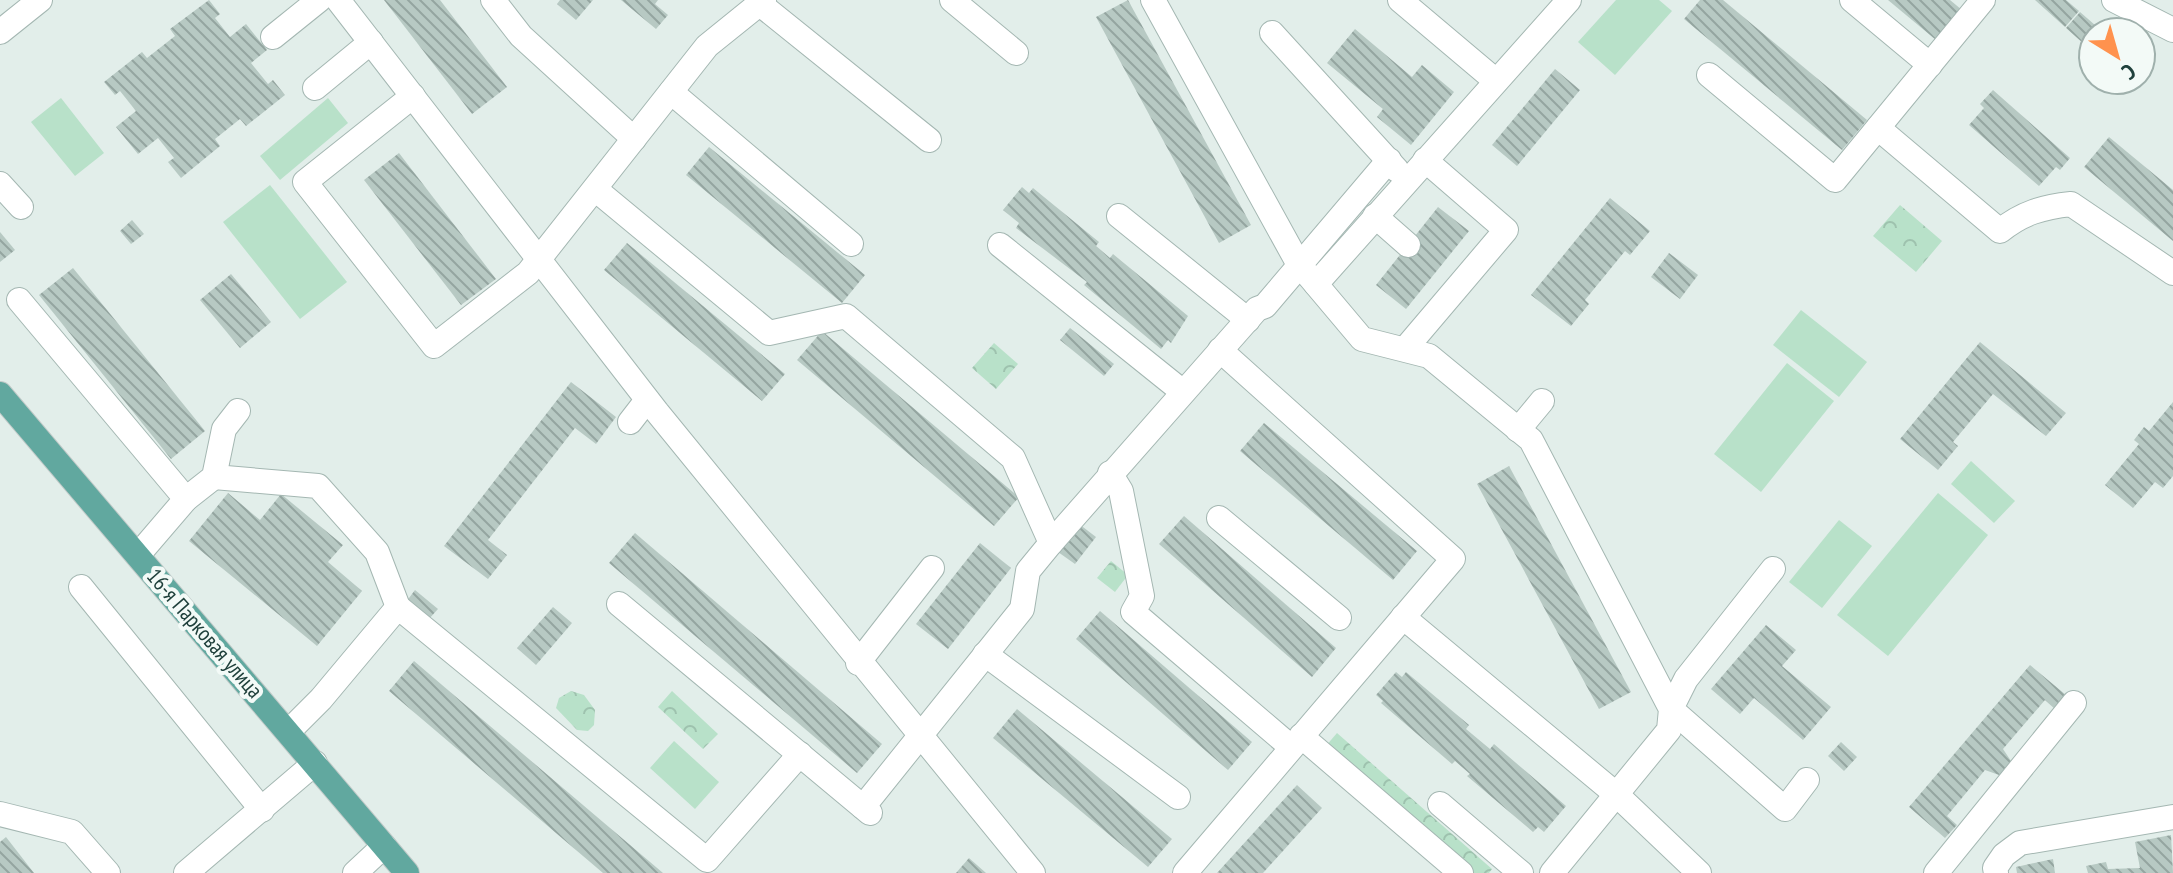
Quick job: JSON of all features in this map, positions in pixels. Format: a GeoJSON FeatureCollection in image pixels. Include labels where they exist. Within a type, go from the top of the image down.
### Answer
{"type":"FeatureCollection","features":[{"type":"Feature","properties":{"kind":"main road","name":"16-я Парковая улица"},"geometry":{"type":"LineString","coordinates":[[0,394],[407,873]]}},
{"type":"Feature","properties":{"kind":"lane"},"geometry":{"type":"LineString","coordinates":[[0,32],[40,0]]}},
{"type":"Feature","properties":{"kind":"lane"},"geometry":{"type":"LineString","coordinates":[[952,0],[1016,53]]}},
{"type":"Feature","properties":{"kind":"lane"},"geometry":{"type":"LineString","coordinates":[[1153,0],[1298,263],[1362,339],[1429,356],[1531,440],[1671,709],[1785,809],[1807,780]]}},
{"type":"Feature","properties":{"kind":"lane"},"geometry":{"type":"LineString","coordinates":[[1400,0],[1496,81]]}},
{"type":"Feature","properties":{"kind":"lane"},"geometry":{"type":"LineString","coordinates":[[1316,284],[1569,0]]}},
{"type":"Feature","properties":{"kind":"lane"},"geometry":{"type":"LineString","coordinates":[[1852,0],[1930,65]]}},
{"type":"Feature","properties":{"kind":"lane"},"geometry":{"type":"LineString","coordinates":[[1709,75],[1835,180],[1983,0]]}},
{"type":"Feature","properties":{"kind":"lane"},"geometry":{"type":"LineString","coordinates":[[2114,0],[2173,30]]}},
{"type":"Feature","properties":{"kind":"lane"},"geometry":{"type":"LineString","coordinates":[[273,37],[337,1],[540,258],[647,400],[858,663],[1033,873]]}},
{"type":"Feature","properties":{"kind":"lane"},"geometry":{"type":"LineString","coordinates":[[491,2],[521,36],[634,139]]}},
{"type":"Feature","properties":{"kind":"lane"},"geometry":{"type":"LineString","coordinates":[[413,96],[305,182],[434,346],[528,273],[707,46],[762,2],[929,140]]}},
{"type":"Feature","properties":{"kind":"lane"},"geometry":{"type":"LineString","coordinates":[[1272,33],[1407,181]]}},
{"type":"Feature","properties":{"kind":"lane"},"geometry":{"type":"LineString","coordinates":[[315,88],[371,42]]}},
{"type":"Feature","properties":{"kind":"lane"},"geometry":{"type":"LineString","coordinates":[[671,92],[851,244]]}},
{"type":"Feature","properties":{"kind":"lane"},"geometry":{"type":"LineString","coordinates":[[1878,128],[2000,231],[2017,217],[2043,207],[2071,204],[2173,273]]}},
{"type":"Feature","properties":{"kind":"lane"},"geometry":{"type":"LineString","coordinates":[[619,604],[866,810],[1022,609],[1028,571],[1220,350],[1265,306],[1298,263],[1389,160]]}},
{"type":"Feature","properties":{"kind":"lane"},"geometry":{"type":"LineString","coordinates":[[1405,349],[1506,230],[1425,160]]}},
{"type":"Feature","properties":{"kind":"lane"},"geometry":{"type":"LineString","coordinates":[[0,184],[21,207]]}},
{"type":"Feature","properties":{"kind":"lane"},"geometry":{"type":"LineString","coordinates":[[595,189],[769,333],[846,316],[1013,458],[1051,543]]}},
{"type":"Feature","properties":{"kind":"lane"},"geometry":{"type":"LineString","coordinates":[[1119,216],[1248,320]]}},
{"type":"Feature","properties":{"kind":"lane"},"geometry":{"type":"LineString","coordinates":[[1375,216],[1408,245]]}},
{"type":"Feature","properties":{"kind":"lane"},"geometry":{"type":"LineString","coordinates":[[1000,245],[1183,392]]}},
{"type":"Feature","properties":{"kind":"lane"},"geometry":{"type":"LineString","coordinates":[[19,300],[186,499]]}},
{"type":"Feature","properties":{"kind":"lane"},"geometry":{"type":"LineString","coordinates":[[1185,873],[1453,559],[1220,350]]}},
{"type":"Feature","properties":{"kind":"lane"},"geometry":{"type":"LineString","coordinates":[[630,422],[647,400]]}},
{"type":"Feature","properties":{"kind":"lane"},"geometry":{"type":"LineString","coordinates":[[1518,430],[1542,401]]}},
{"type":"Feature","properties":{"kind":"lane"},"geometry":{"type":"LineString","coordinates":[[138,555],[186,499],[214,477],[224,429],[238,411]]}},
{"type":"Feature","properties":{"kind":"lane"},"geometry":{"type":"LineString","coordinates":[[1110,473],[1121,491],[1142,596],[1133,612],[1461,873]]}},
{"type":"Feature","properties":{"kind":"lane"},"geometry":{"type":"LineString","coordinates":[[214,477],[318,486],[377,552],[398,607],[707,860],[800,754]]}},
{"type":"Feature","properties":{"kind":"lane"},"geometry":{"type":"LineString","coordinates":[[1219,518],[1339,618]]}},
{"type":"Feature","properties":{"kind":"lane"},"geometry":{"type":"LineString","coordinates":[[858,663],[932,568]]}},
{"type":"Feature","properties":{"kind":"lane"},"geometry":{"type":"LineString","coordinates":[[1552,873],[1669,730],[1671,709],[1686,679],[1773,569]]}},
{"type":"Feature","properties":{"kind":"lane"},"geometry":{"type":"LineString","coordinates":[[81,587],[262,810]]}},
{"type":"Feature","properties":{"kind":"lane"},"geometry":{"type":"LineString","coordinates":[[289,731],[321,699],[398,607]]}},
{"type":"Feature","properties":{"kind":"lane"},"geometry":{"type":"LineString","coordinates":[[1403,617],[1617,795],[1699,873]]}},
{"type":"Feature","properties":{"kind":"lane"},"geometry":{"type":"LineString","coordinates":[[985,654],[1178,797]]}},
{"type":"Feature","properties":{"kind":"lane"},"geometry":{"type":"LineString","coordinates":[[1936,873],[2074,703]]}},
{"type":"Feature","properties":{"kind":"lane"},"geometry":{"type":"LineString","coordinates":[[186,873],[315,763]]}},
{"type":"Feature","properties":{"kind":"lane"},"geometry":{"type":"LineString","coordinates":[[1440,804],[1521,873]]}},
{"type":"Feature","properties":{"kind":"lane"},"geometry":{"type":"LineString","coordinates":[[0,814],[72,832],[108,873]]}},
{"type":"Feature","properties":{"kind":"lane"},"geometry":{"type":"LineString","coordinates":[[1996,873],[1995,868],[2004,855],[2020,843],[2173,817]]}},
{"type":"Feature","properties":{"kind":"lane"},"geometry":{"type":"LineString","coordinates":[[355,873],[384,846]]}},
{"type":"Feature","properties":{"kind":"green space"},"geometry":{"type":"Polygon","coordinates":[[[1616,0],[1659,0],[1672,11],[1615,75],[1578,42],[1616,0]]]}},
{"type":"Feature","properties":{"kind":"green space"},"geometry":{"type":"Polygon","coordinates":[[[61,98],[104,153],[75,176],[31,122],[61,98]]]}},
{"type":"Feature","properties":{"kind":"green space"},"geometry":{"type":"Polygon","coordinates":[[[328,98],[348,123],[280,180],[260,156],[328,98]]]}},
{"type":"Feature","properties":{"kind":"green space"},"geometry":{"type":"Polygon","coordinates":[[[270,185],[347,282],[300,319],[223,222],[270,185]]]}},
{"type":"Feature","properties":{"kind":"green space"},"geometry":{"type":"Polygon","coordinates":[[[1900,205],[1942,241],[1916,272],[1873,236],[1900,205]]]}},
{"type":"Feature","properties":{"kind":"green space"},"geometry":{"type":"Polygon","coordinates":[[[1801,310],[1867,362],[1839,397],[1773,345],[1801,310]]]}},
{"type":"Feature","properties":{"kind":"green space"},"geometry":{"type":"Polygon","coordinates":[[[994,343],[1018,364],[996,389],[972,368],[994,343]]]}},
{"type":"Feature","properties":{"kind":"green space"},"geometry":{"type":"Polygon","coordinates":[[[1787,363],[1834,401],[1761,492],[1714,454],[1787,363]]]}},
{"type":"Feature","properties":{"kind":"green space"},"geometry":{"type":"Polygon","coordinates":[[[1971,461],[2015,501],[1994,523],[1951,484],[1971,461]]]}},
{"type":"Feature","properties":{"kind":"green space"},"geometry":{"type":"Polygon","coordinates":[[[1938,493],[1988,535],[1888,656],[1837,615],[1938,493]]]}},
{"type":"Feature","properties":{"kind":"green space"},"geometry":{"type":"Polygon","coordinates":[[[1839,520],[1872,546],[1822,608],[1789,582],[1839,520]]]}},
{"type":"Feature","properties":{"kind":"green space"},"geometry":{"type":"Polygon","coordinates":[[[1111,561],[1128,575],[1115,592],[1097,578],[1111,561]]]}},
{"type":"Feature","properties":{"kind":"green space"},"geometry":{"type":"Polygon","coordinates":[[[571,691],[584,695],[595,710],[594,725],[588,731],[577,730],[556,708],[559,698],[571,691]]]}},
{"type":"Feature","properties":{"kind":"green space"},"geometry":{"type":"Polygon","coordinates":[[[672,691],[718,734],[703,749],[658,707],[672,691]]]}},
{"type":"Feature","properties":{"kind":"green space"},"geometry":{"type":"Polygon","coordinates":[[[1337,733],[1492,869],[1489,873],[1469,873],[1325,747],[1337,733]]]}},
{"type":"Feature","properties":{"kind":"green space"},"geometry":{"type":"Polygon","coordinates":[[[674,741],[719,782],[695,809],[650,768],[674,741]]]}},
{"type":"Feature","properties":{"kind":"building"},"geometry":{"type":"Polygon","coordinates":[[[209,0],[220,14],[215,18],[230,37],[246,24],[267,50],[251,63],[268,84],[273,80],[285,95],[246,126],[240,119],[215,139],[220,146],[181,178],[168,162],[174,158],[158,138],[138,154],[116,127],[136,111],[120,91],[115,95],[104,82],[142,52],[147,58],[175,36],[170,29],[209,0]]]}},
{"type":"Feature","properties":{"kind":"building"},"geometry":{"type":"Polygon","coordinates":[[[384,0],[440,0],[507,87],[472,114],[384,0]]]}},
{"type":"Feature","properties":{"kind":"building"},"geometry":{"type":"Polygon","coordinates":[[[560,0],[593,0],[576,20],[557,4],[560,0]]]}},
{"type":"Feature","properties":{"kind":"building"},"geometry":{"type":"Polygon","coordinates":[[[621,0],[658,0],[655,4],[668,15],[656,29],[621,0]]]}},
{"type":"Feature","properties":{"kind":"building"},"geometry":{"type":"Polygon","coordinates":[[[1128,0],[1251,225],[1219,243],[1096,17],[1128,0]]]}},
{"type":"Feature","properties":{"kind":"building"},"geometry":{"type":"Polygon","coordinates":[[[1700,0],[1723,0],[1867,120],[1842,150],[1684,19],[1700,0]]]}},
{"type":"Feature","properties":{"kind":"building"},"geometry":{"type":"Polygon","coordinates":[[[1888,0],[1950,0],[1962,10],[1936,40],[1888,0]]]}},
{"type":"Feature","properties":{"kind":"building"},"geometry":{"type":"Polygon","coordinates":[[[2035,0],[2066,0],[2079,11],[2065,27],[2035,0]]]}},
{"type":"Feature","properties":{"kind":"building"},"geometry":{"type":"Polygon","coordinates":[[[2080,12],[2085,16],[2077,16],[2077,38],[2066,28],[2080,12]]]}},
{"type":"Feature","properties":{"kind":"building"},"geometry":{"type":"Polygon","coordinates":[[[1355,29],[1412,77],[1422,65],[1454,92],[1411,145],[1377,117],[1383,109],[1327,63],[1355,29]]]}},
{"type":"Feature","properties":{"kind":"building"},"geometry":{"type":"Polygon","coordinates":[[[1555,69],[1580,90],[1517,166],[1492,145],[1555,69]]]}},
{"type":"Feature","properties":{"kind":"building"},"geometry":{"type":"Polygon","coordinates":[[[1993,90],[2070,158],[2060,170],[2056,167],[2039,186],[1969,125],[1984,108],[1980,104],[1993,90]]]}},
{"type":"Feature","properties":{"kind":"building"},"geometry":{"type":"Polygon","coordinates":[[[2109,137],[2173,190],[2173,241],[2084,167],[2109,137]]]}},
{"type":"Feature","properties":{"kind":"building"},"geometry":{"type":"Polygon","coordinates":[[[709,147],[865,275],[842,303],[686,175],[709,147]]]}},
{"type":"Feature","properties":{"kind":"building"},"geometry":{"type":"Polygon","coordinates":[[[399,153],[496,279],[461,305],[364,180],[399,153]]]}},
{"type":"Feature","properties":{"kind":"building"},"geometry":{"type":"Polygon","coordinates":[[[1022,187],[1029,193],[1033,188],[1099,242],[1096,246],[1110,258],[1113,254],[1188,316],[1171,343],[1168,340],[1161,349],[1084,285],[1087,282],[1016,228],[1019,223],[1003,210],[1022,187]]]}},
{"type":"Feature","properties":{"kind":"building"},"geometry":{"type":"Polygon","coordinates":[[[1610,198],[1650,231],[1630,255],[1625,251],[1585,300],[1589,304],[1571,326],[1531,295],[1610,198]]]}},
{"type":"Feature","properties":{"kind":"building"},"geometry":{"type":"Polygon","coordinates":[[[1438,207],[1469,231],[1406,309],[1376,285],[1438,207]]]}},
{"type":"Feature","properties":{"kind":"building"},"geometry":{"type":"Polygon","coordinates":[[[132,220],[144,234],[131,244],[120,231],[132,220]]]}},
{"type":"Feature","properties":{"kind":"building"},"geometry":{"type":"Polygon","coordinates":[[[0,232],[15,250],[0,262],[0,232]]]}},
{"type":"Feature","properties":{"kind":"building"},"geometry":{"type":"Polygon","coordinates":[[[627,243],[785,374],[762,401],[604,270],[627,243]]]}},
{"type":"Feature","properties":{"kind":"building"},"geometry":{"type":"Polygon","coordinates":[[[1669,253],[1698,275],[1680,299],[1651,277],[1669,253]]]}},
{"type":"Feature","properties":{"kind":"building"},"geometry":{"type":"Polygon","coordinates":[[[73,268],[205,431],[171,459],[39,295],[73,268]]]}},
{"type":"Feature","properties":{"kind":"building"},"geometry":{"type":"Polygon","coordinates":[[[231,274],[271,322],[240,348],[200,300],[231,274]]]}},
{"type":"Feature","properties":{"kind":"building"},"geometry":{"type":"Polygon","coordinates":[[[1070,328],[1114,364],[1104,376],[1060,340],[1070,328]]]}},
{"type":"Feature","properties":{"kind":"building"},"geometry":{"type":"Polygon","coordinates":[[[822,331],[1019,497],[994,526],[797,360],[822,331]]]}},
{"type":"Feature","properties":{"kind":"building"},"geometry":{"type":"Polygon","coordinates":[[[1980,342],[2066,413],[2046,436],[1993,394],[1953,442],[1958,446],[1938,470],[1900,439],[1980,342]]]}},
{"type":"Feature","properties":{"kind":"building"},"geometry":{"type":"Polygon","coordinates":[[[571,382],[616,417],[596,444],[575,428],[488,540],[507,555],[488,579],[444,546],[571,382]]]}},
{"type":"Feature","properties":{"kind":"building"},"geometry":{"type":"Polygon","coordinates":[[[2173,402],[2173,476],[2163,488],[2155,482],[2133,508],[2105,485],[2139,444],[2134,440],[2144,427],[2149,431],[2173,402]]]}},
{"type":"Feature","properties":{"kind":"building"},"geometry":{"type":"Polygon","coordinates":[[[1264,423],[1417,551],[1393,580],[1240,451],[1264,423]]]}},
{"type":"Feature","properties":{"kind":"building"},"geometry":{"type":"Polygon","coordinates":[[[1509,466],[1631,692],[1599,709],[1477,484],[1509,466]]]}},
{"type":"Feature","properties":{"kind":"building"},"geometry":{"type":"Polygon","coordinates":[[[228,493],[260,520],[281,494],[343,545],[328,562],[362,591],[317,646],[189,541],[228,493]]]}},
{"type":"Feature","properties":{"kind":"building"},"geometry":{"type":"Polygon","coordinates":[[[1184,516],[1336,648],[1312,677],[1159,544],[1184,516]]]}},
{"type":"Feature","properties":{"kind":"building"},"geometry":{"type":"Polygon","coordinates":[[[1079,524],[1096,537],[1075,564],[1058,552],[1079,524]]]}},
{"type":"Feature","properties":{"kind":"building"},"geometry":{"type":"Polygon","coordinates":[[[635,533],[882,744],[857,773],[609,563],[635,533]]]}},
{"type":"Feature","properties":{"kind":"building"},"geometry":{"type":"Polygon","coordinates":[[[980,543],[1011,568],[948,649],[916,624],[980,543]]]}},
{"type":"Feature","properties":{"kind":"building"},"geometry":{"type":"Polygon","coordinates":[[[415,590],[438,609],[428,620],[406,602],[415,590]]]}},
{"type":"Feature","properties":{"kind":"building"},"geometry":{"type":"Polygon","coordinates":[[[553,607],[572,623],[536,665],[517,648],[553,607]]]}},
{"type":"Feature","properties":{"kind":"building"},"geometry":{"type":"Polygon","coordinates":[[[1100,611],[1252,742],[1228,770],[1076,639],[1100,611]]]}},
{"type":"Feature","properties":{"kind":"building"},"geometry":{"type":"Polygon","coordinates":[[[1766,625],[1796,650],[1782,666],[1831,707],[1803,740],[1754,698],[1740,714],[1711,689],[1766,625]]]}},
{"type":"Feature","properties":{"kind":"building"},"geometry":{"type":"Polygon","coordinates":[[[414,661],[663,873],[603,873],[389,691],[414,661]]]}},
{"type":"Feature","properties":{"kind":"building"},"geometry":{"type":"Polygon","coordinates":[[[2030,665],[2066,695],[2055,709],[2045,700],[2003,749],[2011,761],[2007,770],[1999,775],[1985,770],[1947,816],[1957,825],[1945,838],[1909,807],[2030,665]]]}},
{"type":"Feature","properties":{"kind":"building"},"geometry":{"type":"Polygon","coordinates":[[[1396,672],[1402,677],[1406,672],[1469,725],[1466,729],[1490,749],[1494,744],[1566,806],[1544,832],[1538,827],[1533,832],[1467,776],[1470,774],[1455,761],[1452,764],[1381,703],[1383,701],[1376,695],[1396,672]]]}},
{"type":"Feature","properties":{"kind":"building"},"geometry":{"type":"Polygon","coordinates":[[[1017,709],[1172,839],[1148,867],[993,738],[1017,709]]]}},
{"type":"Feature","properties":{"kind":"building"},"geometry":{"type":"Polygon","coordinates":[[[1841,742],[1857,757],[1844,771],[1828,756],[1841,742]]]}},
{"type":"Feature","properties":{"kind":"building"},"geometry":{"type":"Polygon","coordinates":[[[1297,785],[1322,808],[1263,873],[1217,873],[1297,785]]]}},
{"type":"Feature","properties":{"kind":"building"},"geometry":{"type":"Polygon","coordinates":[[[2171,835],[2173,873],[2088,873],[2086,866],[2106,862],[2108,869],[2140,868],[2135,842],[2171,835]]]}},
{"type":"Feature","properties":{"kind":"building"},"geometry":{"type":"Polygon","coordinates":[[[6,837],[34,873],[0,873],[0,842],[6,837]]]}},
{"type":"Feature","properties":{"kind":"building"},"geometry":{"type":"Polygon","coordinates":[[[969,858],[986,873],[956,873],[969,858]]]}},
{"type":"Feature","properties":{"kind":"building"},"geometry":{"type":"Polygon","coordinates":[[[2053,859],[2055,873],[2017,873],[2016,867],[2053,859]]]}}]}
